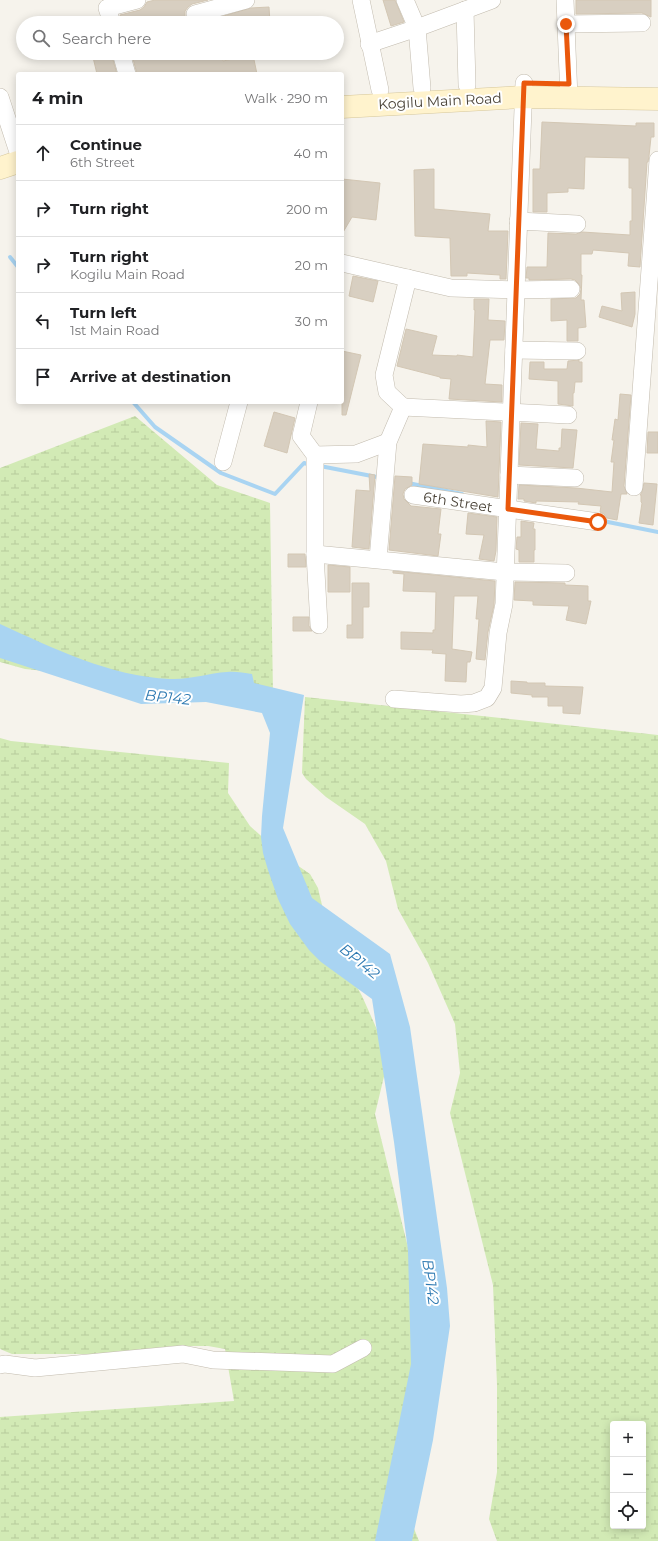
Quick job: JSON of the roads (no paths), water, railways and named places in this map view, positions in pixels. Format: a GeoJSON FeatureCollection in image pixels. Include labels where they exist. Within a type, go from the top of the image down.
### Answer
{"type":"FeatureCollection","features":[{"type":"Feature","properties":{"kind":"main road","name":"Kogilu Main Road"},"geometry":{"type":"LineString","coordinates":[[569,91],[658,84]]}},
{"type":"Feature","properties":{"kind":"main road","name":"Kogilu Main Road"},"geometry":{"type":"LineString","coordinates":[[344,92],[467,85],[523,90],[569,91],[658,99]]}},
{"type":"Feature","properties":{"kind":"main road","name":"Kogilu Main Road"},"geometry":{"type":"LineString","coordinates":[[344,107],[523,90]]}},
{"type":"Feature","properties":{"kind":"main road"},"geometry":{"type":"LineString","coordinates":[[0,168],[16,163]]}},
{"type":"Feature","properties":{"kind":"main road"},"geometry":{"type":"LineString","coordinates":[[0,183],[16,179]]}},
{"type":"Feature","properties":{"kind":"street"},"geometry":{"type":"LineString","coordinates":[[110,16],[107,8],[137,0]]}},
{"type":"Feature","properties":{"kind":"street"},"geometry":{"type":"LineString","coordinates":[[195,14],[246,0]]}},
{"type":"Feature","properties":{"kind":"street"},"geometry":{"type":"LineString","coordinates":[[361,0],[369,44],[380,90]]}},
{"type":"Feature","properties":{"kind":"street"},"geometry":{"type":"LineString","coordinates":[[405,0],[417,28],[422,88]]}},
{"type":"Feature","properties":{"kind":"street"},"geometry":{"type":"LineString","coordinates":[[369,44],[492,0]]}},
{"type":"Feature","properties":{"kind":"street"},"geometry":{"type":"LineString","coordinates":[[565,0],[569,91]]}},
{"type":"Feature","properties":{"kind":"street"},"geometry":{"type":"LineString","coordinates":[[465,10],[467,85]]}},
{"type":"Feature","properties":{"kind":"street"},"geometry":{"type":"LineString","coordinates":[[566,24],[642,23]]}},
{"type":"Feature","properties":{"kind":"street"},"geometry":{"type":"LineString","coordinates":[[123,60],[126,72]]}},
{"type":"Feature","properties":{"kind":"street"},"geometry":{"type":"LineString","coordinates":[[394,699],[461,704],[474,703],[487,698],[494,688],[498,633],[504,604],[523,90]]}},
{"type":"Feature","properties":{"kind":"street"},"geometry":{"type":"LineString","coordinates":[[0,96],[16,146]]}},
{"type":"Feature","properties":{"kind":"street"},"geometry":{"type":"LineString","coordinates":[[634,487],[658,160]]}},
{"type":"Feature","properties":{"kind":"street"},"geometry":{"type":"LineString","coordinates":[[518,221],[577,224]]}},
{"type":"Feature","properties":{"kind":"street"},"geometry":{"type":"LineString","coordinates":[[344,265],[451,288],[516,290],[571,289]]}},
{"type":"Feature","properties":{"kind":"street"},"geometry":{"type":"LineString","coordinates":[[408,278],[384,375],[387,392],[403,407],[568,415]]}},
{"type":"Feature","properties":{"kind":"street"},"geometry":{"type":"LineString","coordinates":[[514,350],[577,351]]}},
{"type":"Feature","properties":{"kind":"street"},"geometry":{"type":"LineString","coordinates":[[223,462],[238,404]]}},
{"type":"Feature","properties":{"kind":"street"},"geometry":{"type":"LineString","coordinates":[[309,404],[301,436],[315,454],[316,554],[319,625]]}},
{"type":"Feature","properties":{"kind":"street"},"geometry":{"type":"LineString","coordinates":[[378,559],[388,442],[403,407]]}},
{"type":"Feature","properties":{"kind":"street"},"geometry":{"type":"LineString","coordinates":[[315,454],[356,454],[388,442]]}},
{"type":"Feature","properties":{"kind":"street"},"geometry":{"type":"LineString","coordinates":[[509,475],[575,478]]}},
{"type":"Feature","properties":{"kind":"street","name":"6th Street"},"geometry":{"type":"LineString","coordinates":[[413,495],[598,522]]}},
{"type":"Feature","properties":{"kind":"street"},"geometry":{"type":"LineString","coordinates":[[316,554],[505,572],[566,572]]}},
{"type":"Feature","properties":{"kind":"street"},"geometry":{"type":"LineString","coordinates":[[0,1366],[5,1364],[35,1368],[183,1354],[214,1360],[333,1364],[363,1348]]}},
{"type":"Feature","properties":{"kind":"water","name":"BP142"},"geometry":{"type":"Polygon","coordinates":[[[0,624],[62,652],[125,673],[147,677],[177,679],[220,673],[240,672],[252,674],[254,683],[304,695],[283,828],[312,898],[390,954],[410,1027],[447,1288],[450,1326],[433,1440],[412,1541],[375,1541],[411,1364],[408,1251],[394,1142],[372,999],[321,962],[309,950],[290,924],[278,899],[263,853],[261,837],[270,733],[262,713],[206,702],[141,704],[0,658],[0,624]]]}},
{"type":"Feature","properties":{"kind":"waterway"},"geometry":{"type":"LineString","coordinates":[[10,257],[16,264]]}},
{"type":"Feature","properties":{"kind":"waterway"},"geometry":{"type":"LineString","coordinates":[[135,404],[155,427],[221,473],[275,494],[304,463],[311,465]]}},
{"type":"Feature","properties":{"kind":"waterway"},"geometry":{"type":"LineString","coordinates":[[320,466],[382,478]]}},
{"type":"Feature","properties":{"kind":"waterway"},"geometry":{"type":"LineString","coordinates":[[408,483],[462,494]]}},
{"type":"Feature","properties":{"kind":"waterway"},"geometry":{"type":"LineString","coordinates":[[603,521],[658,532]]}}]}
